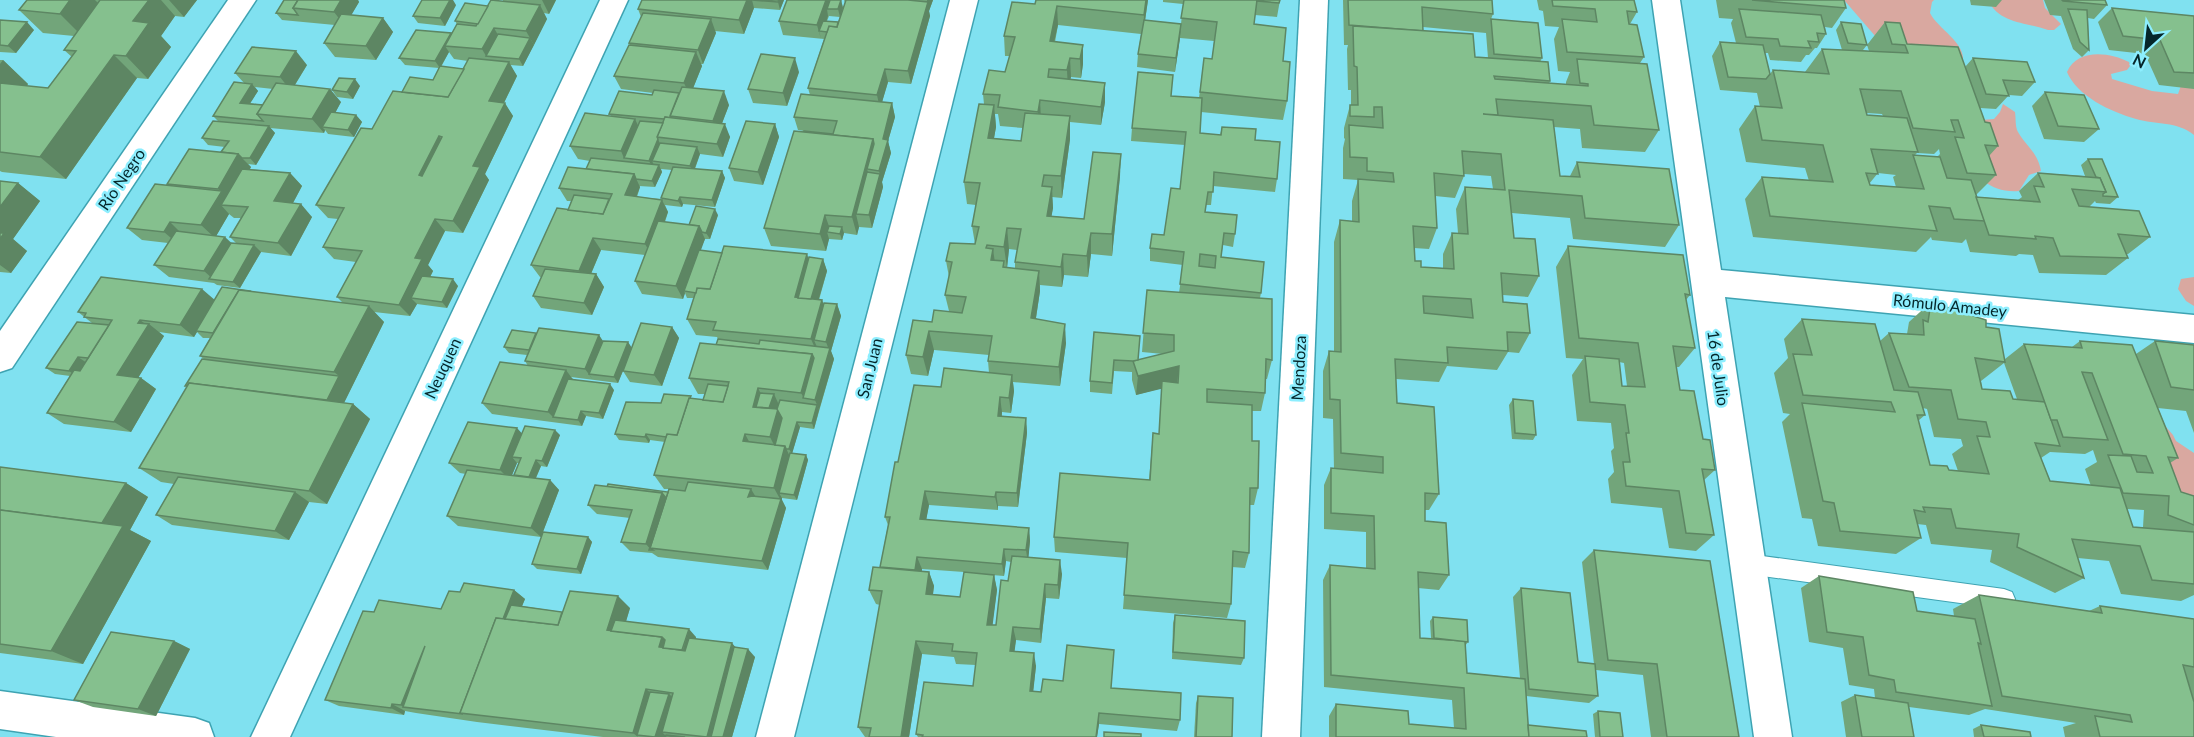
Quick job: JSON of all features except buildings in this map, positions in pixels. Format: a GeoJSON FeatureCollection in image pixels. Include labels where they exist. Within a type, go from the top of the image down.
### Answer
{"type":"FeatureCollection","features":[{"type":"Feature","properties":{"kind":"street","name":"Río Negro"},"geometry":{"type":"LineString","coordinates":[[0,358],[242,0]]}},
{"type":"Feature","properties":{"kind":"street","name":"Neuquen"},"geometry":{"type":"LineString","coordinates":[[270,737],[614,0]]}},
{"type":"Feature","properties":{"kind":"street","name":"San Juan"},"geometry":{"type":"LineString","coordinates":[[775,737],[964,0]]}},
{"type":"Feature","properties":{"kind":"street","name":"Mendoza"},"geometry":{"type":"LineString","coordinates":[[1281,737],[1314,0]]}},
{"type":"Feature","properties":{"kind":"street","name":"16 de Julio"},"geometry":{"type":"LineString","coordinates":[[1666,0],[1773,737]]}},
{"type":"Feature","properties":{"kind":"street","name":"Rómulo Amadey"},"geometry":{"type":"LineString","coordinates":[[1707,282],[2194,329]]}},
{"type":"Feature","properties":{"kind":"street"},"geometry":{"type":"LineString","coordinates":[[0,710],[195,737]]}},
{"type":"Feature","properties":{"kind":"lane"},"geometry":{"type":"LineString","coordinates":[[1748,564],[2030,603]]}},
{"type":"Feature","properties":{"kind":"shaded area"},"geometry":{"type":"Polygon","coordinates":[[[1844,0],[1934,0],[1930,13],[1956,42],[1963,61],[1876,37],[1844,0]]]}},
{"type":"Feature","properties":{"kind":"shaded area"},"geometry":{"type":"Polygon","coordinates":[[[1988,0],[2043,0],[2045,8],[2061,24],[2054,30],[2048,30],[2014,21],[1999,14],[1988,0]]]}},
{"type":"Feature","properties":{"kind":"shaded area"},"geometry":{"type":"Polygon","coordinates":[[[2194,49],[2194,135],[2181,127],[2144,121],[2116,112],[2087,96],[2072,81],[2067,72],[2078,59],[2104,54],[2129,62],[2130,66],[2127,70],[2111,74],[2112,79],[2152,91],[2178,94],[2194,49]]]}},
{"type":"Feature","properties":{"kind":"shaded area"},"geometry":{"type":"Polygon","coordinates":[[[2003,104],[2015,112],[2017,130],[2040,165],[2041,171],[2029,175],[2019,191],[1999,189],[1982,180],[1981,120],[1994,119],[2003,104]]]}},
{"type":"Feature","properties":{"kind":"shaded area"},"geometry":{"type":"Polygon","coordinates":[[[2194,277],[2194,306],[2186,301],[2178,289],[2181,279],[2194,277]]]}},
{"type":"Feature","properties":{"kind":"shaded area"},"geometry":{"type":"Polygon","coordinates":[[[2109,361],[2176,441],[2194,453],[2194,519],[2109,361]]]}}]}
